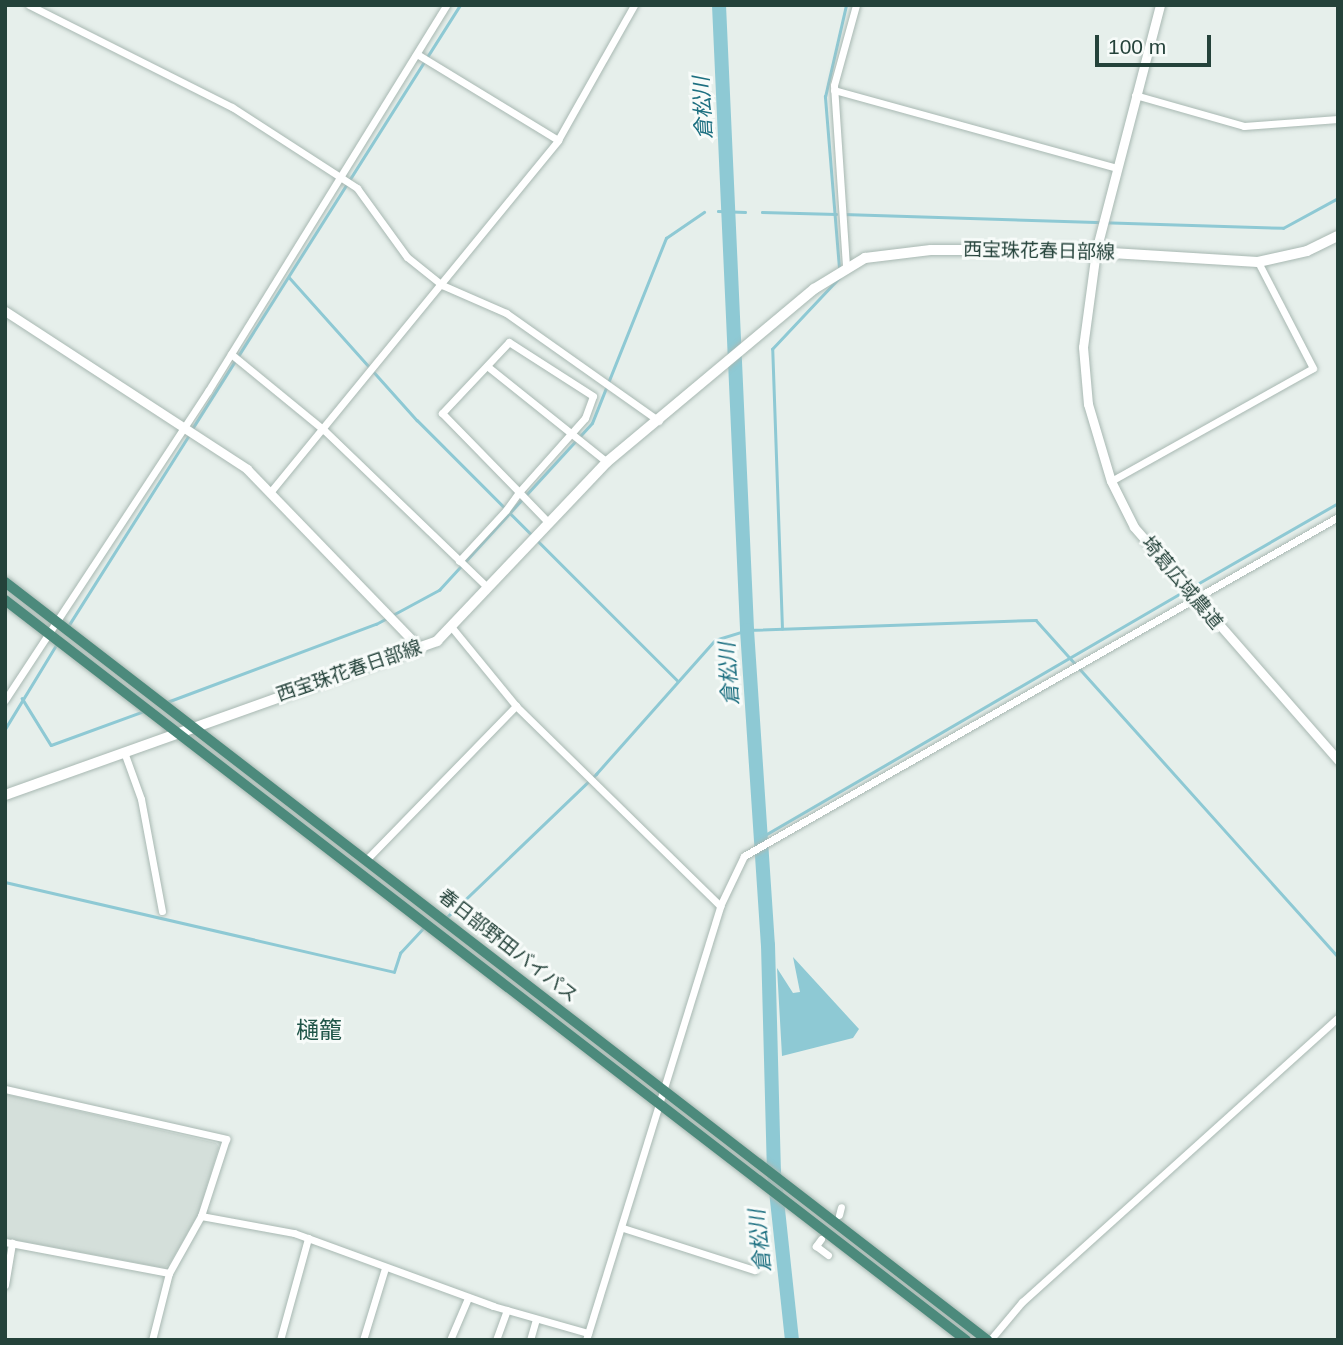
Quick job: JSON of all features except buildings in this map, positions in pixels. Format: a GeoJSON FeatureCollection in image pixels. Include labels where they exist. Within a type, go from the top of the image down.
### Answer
{"type":"FeatureCollection","features":[{"type":"Feature","properties":{"kind":"highway","name":"春日部野田バイパス"},"geometry":{"type":"LineString","coordinates":[[5,582],[367,859],[798,1196],[989,1340]]}},
{"type":"Feature","properties":{"kind":"highway","name":"春日部野田バイパス"},"geometry":{"type":"LineString","coordinates":[[5,600],[180,731],[966,1340]]}},
{"type":"Feature","properties":{"kind":"main road","name":"西宝珠花春日部線"},"geometry":{"type":"LineString","coordinates":[[5,795],[420,648],[453,629],[488,587],[607,462],[659,421],[760,333],[846,266],[888,252],[1096,251],[1258,262],[1307,251],[1338,236]]}},
{"type":"Feature","properties":{"kind":"street"},"geometry":{"type":"LineString","coordinates":[[29,5],[232,107],[353,185],[407,257],[442,285],[506,313],[659,421]]}},
{"type":"Feature","properties":{"kind":"street"},"geometry":{"type":"LineString","coordinates":[[5,700],[231,354],[419,55],[446,5]]}},
{"type":"Feature","properties":{"kind":"street"},"geometry":{"type":"LineString","coordinates":[[272,489],[324,430],[558,140],[634,5]]}},
{"type":"Feature","properties":{"kind":"street"},"geometry":{"type":"LineString","coordinates":[[846,266],[834,90],[856,5]]}},
{"type":"Feature","properties":{"kind":"street","name":"埼葛広域農道"},"geometry":{"type":"LineString","coordinates":[[1160,5],[1096,251],[1084,356],[1088,404],[1111,481],[1134,527],[1193,598],[1338,760]]}},
{"type":"Feature","properties":{"kind":"street"},"geometry":{"type":"LineString","coordinates":[[419,55],[558,140]]}},
{"type":"Feature","properties":{"kind":"street"},"geometry":{"type":"LineString","coordinates":[[834,90],[1117,168]]}},
{"type":"Feature","properties":{"kind":"street"},"geometry":{"type":"LineString","coordinates":[[1135,95],[1244,126],[1338,119]]}},
{"type":"Feature","properties":{"kind":"street"},"geometry":{"type":"LineString","coordinates":[[1111,481],[1313,368],[1258,262]]}},
{"type":"Feature","properties":{"kind":"street"},"geometry":{"type":"LineString","coordinates":[[5,312],[184,426],[272,489],[420,648]]}},
{"type":"Feature","properties":{"kind":"street"},"geometry":{"type":"LineString","coordinates":[[459,561],[519,492],[573,431],[593,396],[509,342],[442,413],[519,492],[548,522]]}},
{"type":"Feature","properties":{"kind":"street"},"geometry":{"type":"LineString","coordinates":[[231,354],[324,430],[488,587]]}},
{"type":"Feature","properties":{"kind":"street"},"geometry":{"type":"LineString","coordinates":[[487,366],[573,431],[607,462]]}},
{"type":"Feature","properties":{"kind":"street"},"geometry":{"type":"LineString","coordinates":[[201,1216],[267,1225],[468,1298],[587,1336],[623,1228],[720,906],[744,856],[1338,517]]}},
{"type":"Feature","properties":{"kind":"street"},"geometry":{"type":"LineString","coordinates":[[453,629],[516,706],[720,906]]}},
{"type":"Feature","properties":{"kind":"street"},"geometry":{"type":"LineString","coordinates":[[367,859],[516,706]]}},
{"type":"Feature","properties":{"kind":"street"},"geometry":{"type":"LineString","coordinates":[[124,752],[141,799],[162,911]]}},
{"type":"Feature","properties":{"kind":"street"},"geometry":{"type":"LineString","coordinates":[[989,1340],[1022,1302],[1338,1017]]}},
{"type":"Feature","properties":{"kind":"street"},"geometry":{"type":"LineString","coordinates":[[5,1089],[226,1139],[201,1216],[169,1273],[152,1340]]}},
{"type":"Feature","properties":{"kind":"street"},"geometry":{"type":"LineString","coordinates":[[623,1228],[754,1270]]}},
{"type":"Feature","properties":{"kind":"street"},"geometry":{"type":"LineString","coordinates":[[280,1340],[308,1238]]}},
{"type":"Feature","properties":{"kind":"street"},"geometry":{"type":"LineString","coordinates":[[821,1239],[816,1246],[828,1255]]}},
{"type":"Feature","properties":{"kind":"street"},"geometry":{"type":"LineString","coordinates":[[5,1285],[9,1243],[169,1273]]}},
{"type":"Feature","properties":{"kind":"street"},"geometry":{"type":"LineString","coordinates":[[363,1340],[385,1268]]}},
{"type":"Feature","properties":{"kind":"street"},"geometry":{"type":"LineString","coordinates":[[450,1340],[468,1298]]}},
{"type":"Feature","properties":{"kind":"street"},"geometry":{"type":"LineString","coordinates":[[496,1340],[507,1310]]}},
{"type":"Feature","properties":{"kind":"street"},"geometry":{"type":"LineString","coordinates":[[530,1340],[536,1319]]}},
{"type":"Feature","properties":{"kind":"shaded area"},"geometry":{"type":"Polygon","coordinates":[[[5,1094],[216,1143],[219,1147],[198,1215],[169,1265],[164,1268],[5,1238],[5,1094]]]}},
{"type":"Feature","properties":{"kind":"water"},"geometry":{"type":"Polygon","coordinates":[[[793,957],[859,1029],[853,1038],[782,1056],[777,968],[793,993],[800,992],[793,957]]]}},
{"type":"Feature","properties":{"kind":"waterway"},"geometry":{"type":"LineString","coordinates":[[192,429],[460,5]]}},
{"type":"Feature","properties":{"kind":"waterway","name":"倉松川"},"geometry":{"type":"LineString","coordinates":[[719,5],[747,630],[768,945],[774,1172],[792,1340]]}},
{"type":"Feature","properties":{"kind":"waterway"},"geometry":{"type":"LineString","coordinates":[[839,268],[825,97],[846,5]]}},
{"type":"Feature","properties":{"kind":"waterway"},"geometry":{"type":"LineString","coordinates":[[843,214],[1283,228],[1338,198]]}},
{"type":"Feature","properties":{"kind":"waterway","name":"倉松川"},"geometry":{"type":"LineString","coordinates":[[718,211],[745,212]]}},
{"type":"Feature","properties":{"kind":"waterway"},"geometry":{"type":"LineString","coordinates":[[167,702],[376,624],[439,590],[592,423],[666,238],[704,212]]}},
{"type":"Feature","properties":{"kind":"waterway"},"geometry":{"type":"LineString","coordinates":[[762,212],[836,214]]}},
{"type":"Feature","properties":{"kind":"waterway"},"geometry":{"type":"LineString","coordinates":[[289,277],[417,420],[677,680]]}},
{"type":"Feature","properties":{"kind":"waterway"},"geometry":{"type":"LineString","coordinates":[[782,629],[772,349],[839,278]]}},
{"type":"Feature","properties":{"kind":"waterway"},"geometry":{"type":"LineString","coordinates":[[67,628],[189,435]]}},
{"type":"Feature","properties":{"kind":"waterway"},"geometry":{"type":"LineString","coordinates":[[1192,587],[1338,503]]}},
{"type":"Feature","properties":{"kind":"waterway"},"geometry":{"type":"LineString","coordinates":[[760,838],[1186,590]]}},
{"type":"Feature","properties":{"kind":"waterway"},"geometry":{"type":"LineString","coordinates":[[446,918],[596,774],[715,640],[747,630],[1036,620],[1338,957]]}},
{"type":"Feature","properties":{"kind":"waterway"},"geometry":{"type":"LineString","coordinates":[[5,729],[56,645]]}},
{"type":"Feature","properties":{"kind":"waterway"},"geometry":{"type":"LineString","coordinates":[[22,698],[51,745],[144,711]]}},
{"type":"Feature","properties":{"kind":"waterway"},"geometry":{"type":"LineString","coordinates":[[5,882],[394,972],[400,953],[424,927]]}},
{"type":"Feature","properties":{"kind":"district","name":"樋籠"},"geometry":{"type":"Point","coordinates":[319,1030]}}]}
